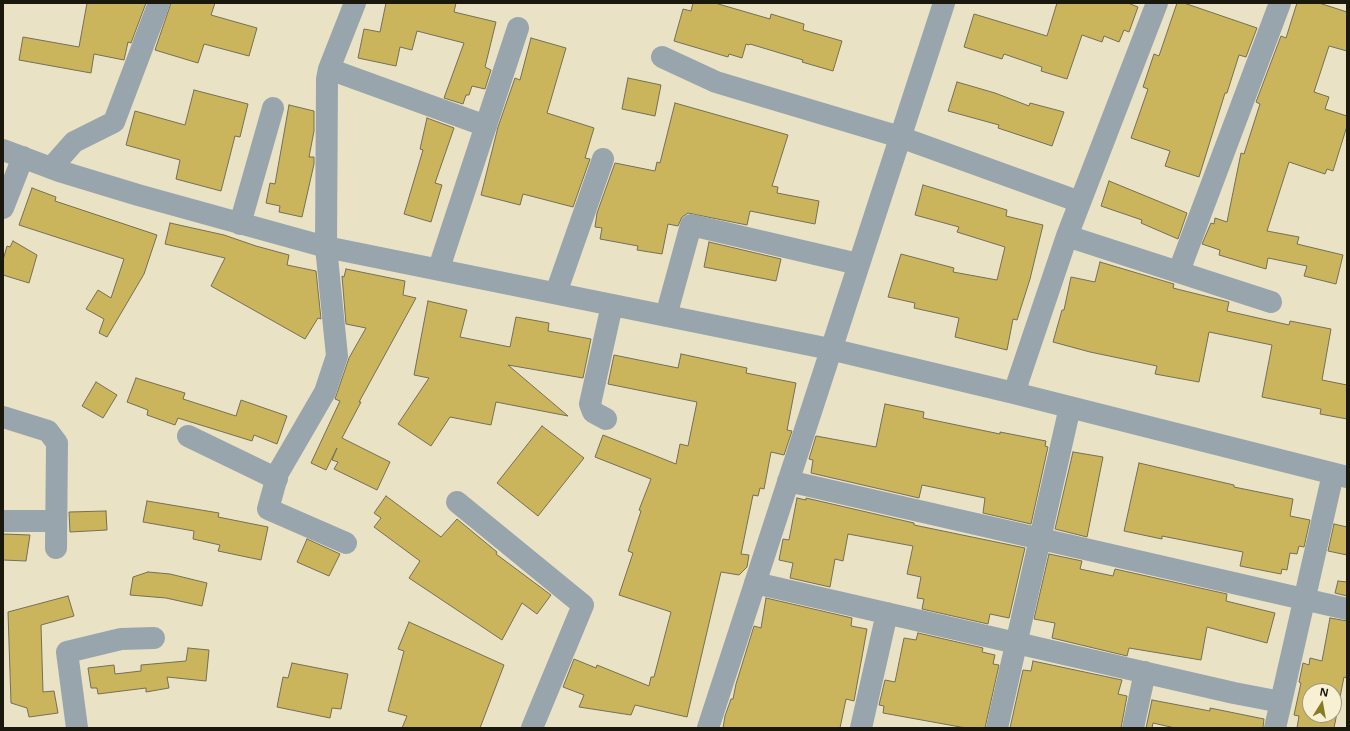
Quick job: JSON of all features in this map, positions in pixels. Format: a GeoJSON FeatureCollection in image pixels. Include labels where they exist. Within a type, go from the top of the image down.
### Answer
{"type":"FeatureCollection","features":[{"type":"Feature","properties":{"kind":"street"},"geometry":{"type":"LineString","coordinates":[[51,168],[74,142],[114,122],[159,3]]}},
{"type":"Feature","properties":{"kind":"street"},"geometry":{"type":"LineString","coordinates":[[346,543],[268,509],[278,473],[325,392],[337,356],[326,247],[327,79],[329,69],[354,3]]}},
{"type":"Feature","properties":{"kind":"street"},"geometry":{"type":"LineString","coordinates":[[708,728],[830,349],[944,3]]}},
{"type":"Feature","properties":{"kind":"street"},"geometry":{"type":"LineString","coordinates":[[1014,393],[1067,236],[1157,3]]}},
{"type":"Feature","properties":{"kind":"street"},"geometry":{"type":"LineString","coordinates":[[1179,271],[1280,3]]}},
{"type":"Feature","properties":{"kind":"street"},"geometry":{"type":"LineString","coordinates":[[439,268],[518,28]]}},
{"type":"Feature","properties":{"kind":"street"},"geometry":{"type":"LineString","coordinates":[[662,57],[716,82],[900,137],[1080,202]]}},
{"type":"Feature","properties":{"kind":"street"},"geometry":{"type":"LineString","coordinates":[[329,69],[486,126]]}},
{"type":"Feature","properties":{"kind":"street"},"geometry":{"type":"LineString","coordinates":[[240,224],[273,108]]}},
{"type":"Feature","properties":{"kind":"street"},"geometry":{"type":"LineString","coordinates":[[3,208],[13,153],[51,168],[240,224],[326,247],[439,268],[830,349],[1014,393],[1340,475],[1304,599],[1275,728]]}},
{"type":"Feature","properties":{"kind":"street"},"geometry":{"type":"LineString","coordinates":[[556,293],[603,159]]}},
{"type":"Feature","properties":{"kind":"street"},"geometry":{"type":"LineString","coordinates":[[666,316],[691,225],[858,264]]}},
{"type":"Feature","properties":{"kind":"street"},"geometry":{"type":"LineString","coordinates":[[1067,236],[1271,302]]}},
{"type":"Feature","properties":{"kind":"street"},"geometry":{"type":"LineString","coordinates":[[606,419],[593,412],[590,404],[612,305]]}},
{"type":"Feature","properties":{"kind":"street"},"geometry":{"type":"LineString","coordinates":[[997,728],[1070,407]]}},
{"type":"Feature","properties":{"kind":"street"},"geometry":{"type":"LineString","coordinates":[[3,417],[48,431],[57,444],[56,548]]}},
{"type":"Feature","properties":{"kind":"street"},"geometry":{"type":"LineString","coordinates":[[188,436],[277,479]]}},
{"type":"Feature","properties":{"kind":"street"},"geometry":{"type":"LineString","coordinates":[[788,481],[1347,609]]}},
{"type":"Feature","properties":{"kind":"street"},"geometry":{"type":"LineString","coordinates":[[457,502],[583,605],[532,728]]}},
{"type":"Feature","properties":{"kind":"street"},"geometry":{"type":"LineString","coordinates":[[3,521],[56,520]]}},
{"type":"Feature","properties":{"kind":"street"},"geometry":{"type":"LineString","coordinates":[[755,583],[1281,702]]}},
{"type":"Feature","properties":{"kind":"street"},"geometry":{"type":"LineString","coordinates":[[861,728],[888,613]]}},
{"type":"Feature","properties":{"kind":"street"},"geometry":{"type":"LineString","coordinates":[[77,728],[67,652],[121,639],[154,638]]}},
{"type":"Feature","properties":{"kind":"street"},"geometry":{"type":"LineString","coordinates":[[1133,728],[1145,672]]}},
{"type":"Feature","properties":{"kind":"building"},"geometry":{"type":"Polygon","coordinates":[[[87,3],[146,3],[131,43],[128,42],[124,60],[94,54],[91,73],[19,60],[23,37],[79,47],[87,3]]]}},
{"type":"Feature","properties":{"kind":"building"},"geometry":{"type":"Polygon","coordinates":[[[171,3],[215,3],[211,15],[257,28],[249,56],[204,44],[198,63],[155,50],[171,3]]]}},
{"type":"Feature","properties":{"kind":"building"},"geometry":{"type":"Polygon","coordinates":[[[386,3],[456,3],[454,12],[496,22],[485,67],[491,70],[485,89],[472,86],[469,95],[466,95],[463,104],[444,98],[464,43],[417,31],[412,50],[400,47],[396,66],[358,58],[364,29],[380,32],[386,3]]]}},
{"type":"Feature","properties":{"kind":"building"},"geometry":{"type":"Polygon","coordinates":[[[693,3],[715,3],[770,19],[771,14],[804,24],[803,30],[842,41],[833,71],[750,44],[746,44],[742,58],[729,54],[728,57],[674,41],[683,9],[691,11],[693,3]]]}},
{"type":"Feature","properties":{"kind":"building"},"geometry":{"type":"Polygon","coordinates":[[[1057,3],[1128,3],[1138,7],[1129,32],[1124,30],[1119,42],[1104,36],[1102,42],[1082,35],[1067,79],[1041,71],[1042,67],[1004,54],[1002,59],[964,47],[974,14],[1047,36],[1057,3]]]}},
{"type":"Feature","properties":{"kind":"building"},"geometry":{"type":"Polygon","coordinates":[[[1177,3],[1184,3],[1257,28],[1246,57],[1239,55],[1227,93],[1225,93],[1199,177],[1165,166],[1170,151],[1131,138],[1148,89],[1143,87],[1154,54],[1159,56],[1177,3]]]}},
{"type":"Feature","properties":{"kind":"building"},"geometry":{"type":"Polygon","coordinates":[[[1297,3],[1319,3],[1347,12],[1347,51],[1329,46],[1314,92],[1329,97],[1325,109],[1347,116],[1347,126],[1333,171],[1327,169],[1325,174],[1289,162],[1267,231],[1299,237],[1297,244],[1343,255],[1336,284],[1304,276],[1307,266],[1268,258],[1266,269],[1219,255],[1220,250],[1202,244],[1211,223],[1214,224],[1215,218],[1227,222],[1241,153],[1244,154],[1260,104],[1256,102],[1281,36],[1286,38],[1297,3]]]}},
{"type":"Feature","properties":{"kind":"building"},"geometry":{"type":"Polygon","coordinates":[[[531,38],[566,48],[547,113],[594,128],[585,158],[590,159],[573,207],[523,194],[520,205],[481,195],[498,127],[515,78],[520,80],[531,38]]]}},
{"type":"Feature","properties":{"kind":"building"},"geometry":{"type":"Polygon","coordinates":[[[628,78],[661,85],[655,116],[622,109],[628,78]]]}},
{"type":"Feature","properties":{"kind":"building"},"geometry":{"type":"Polygon","coordinates":[[[957,82],[995,93],[1029,106],[1030,103],[1064,112],[1052,146],[998,128],[999,125],[948,111],[957,82]]]}},
{"type":"Feature","properties":{"kind":"building"},"geometry":{"type":"Polygon","coordinates":[[[194,90],[248,104],[240,137],[235,136],[221,191],[176,179],[180,160],[126,145],[135,111],[185,125],[194,90]]]}},
{"type":"Feature","properties":{"kind":"building"},"geometry":{"type":"Polygon","coordinates":[[[675,103],[788,135],[772,186],[778,187],[777,193],[819,201],[815,224],[750,211],[747,225],[688,213],[682,217],[678,226],[668,224],[662,254],[637,250],[638,246],[600,239],[602,228],[595,227],[597,213],[615,163],[655,171],[657,162],[660,163],[675,103]]]}},
{"type":"Feature","properties":{"kind":"building"},"geometry":{"type":"Polygon","coordinates":[[[289,105],[314,111],[314,131],[309,157],[314,157],[314,164],[302,217],[279,212],[280,206],[266,203],[270,183],[275,184],[289,105]]]}},
{"type":"Feature","properties":{"kind":"building"},"geometry":{"type":"Polygon","coordinates":[[[427,118],[454,128],[435,183],[442,185],[431,222],[404,214],[423,150],[420,149],[427,118]]]}},
{"type":"Feature","properties":{"kind":"building"},"geometry":{"type":"Polygon","coordinates":[[[1109,181],[1187,213],[1178,239],[1141,223],[1142,220],[1101,206],[1109,181]]]}},
{"type":"Feature","properties":{"kind":"building"},"geometry":{"type":"Polygon","coordinates":[[[923,185],[1007,210],[1006,216],[1043,225],[1030,279],[1017,320],[1013,319],[1007,350],[955,337],[959,318],[914,308],[915,303],[888,297],[901,254],[954,268],[953,272],[997,280],[1005,247],[957,232],[959,227],[915,215],[923,185]]]}},
{"type":"Feature","properties":{"kind":"building"},"geometry":{"type":"Polygon","coordinates":[[[32,188],[56,197],[55,201],[157,235],[144,274],[107,337],[99,333],[104,319],[86,309],[98,290],[111,298],[124,259],[19,225],[32,188]]]}},
{"type":"Feature","properties":{"kind":"building"},"geometry":{"type":"Polygon","coordinates":[[[170,223],[224,235],[289,255],[287,265],[316,271],[321,319],[318,318],[305,339],[211,286],[225,258],[165,244],[170,223]]]}},
{"type":"Feature","properties":{"kind":"building"},"geometry":{"type":"Polygon","coordinates":[[[13,241],[37,255],[29,283],[3,275],[3,260],[7,246],[10,247],[13,241]]]}},
{"type":"Feature","properties":{"kind":"building"},"geometry":{"type":"Polygon","coordinates":[[[709,242],[781,259],[776,281],[704,267],[709,242]]]}},
{"type":"Feature","properties":{"kind":"building"},"geometry":{"type":"Polygon","coordinates":[[[1100,262],[1174,284],[1173,288],[1229,302],[1227,311],[1289,325],[1290,321],[1331,329],[1322,380],[1347,385],[1347,419],[1320,414],[1321,409],[1262,397],[1272,345],[1209,332],[1199,382],[1155,374],[1157,366],[1090,352],[1053,342],[1062,310],[1064,310],[1071,277],[1095,282],[1100,262]]]}},
{"type":"Feature","properties":{"kind":"building"},"geometry":{"type":"Polygon","coordinates":[[[346,269],[405,281],[403,295],[416,298],[359,402],[361,402],[342,438],[390,462],[377,490],[334,469],[338,462],[332,460],[337,448],[326,470],[311,463],[340,401],[335,399],[349,358],[366,328],[346,324],[342,276],[344,277],[346,269]]]}},
{"type":"Feature","properties":{"kind":"building"},"geometry":{"type":"Polygon","coordinates":[[[428,301],[467,310],[460,337],[510,347],[516,317],[549,323],[548,331],[591,339],[583,378],[508,365],[568,416],[496,402],[491,425],[450,417],[431,446],[398,424],[429,378],[414,375],[428,301]]]}},
{"type":"Feature","properties":{"kind":"building"},"geometry":{"type":"Polygon","coordinates":[[[681,354],[747,368],[746,373],[796,383],[787,430],[792,431],[784,455],[771,452],[764,489],[760,488],[758,496],[753,495],[741,554],[749,555],[747,567],[739,575],[721,572],[687,717],[635,705],[631,715],[579,707],[584,695],[563,687],[574,659],[596,668],[597,665],[649,686],[651,677],[654,677],[671,612],[619,595],[633,553],[628,551],[641,511],[639,510],[651,479],[595,457],[603,435],[676,464],[680,444],[688,446],[697,402],[608,384],[614,355],[678,368],[681,354]]]}},
{"type":"Feature","properties":{"kind":"building"},"geometry":{"type":"Polygon","coordinates":[[[136,378],[185,393],[183,399],[236,416],[241,400],[287,416],[277,444],[254,435],[252,441],[178,418],[175,425],[147,415],[148,410],[127,402],[136,378]]]}},
{"type":"Feature","properties":{"kind":"building"},"geometry":{"type":"Polygon","coordinates":[[[96,382],[117,395],[103,418],[82,406],[96,382]]]}},
{"type":"Feature","properties":{"kind":"building"},"geometry":{"type":"Polygon","coordinates":[[[885,404],[924,412],[923,418],[1000,434],[1000,432],[1046,441],[1045,446],[1048,447],[1031,524],[983,513],[985,498],[922,485],[919,498],[811,473],[813,460],[809,459],[816,436],[876,447],[885,404]]]}},
{"type":"Feature","properties":{"kind":"building"},"geometry":{"type":"Polygon","coordinates":[[[542,426],[584,458],[538,516],[497,483],[542,426]]]}},
{"type":"Feature","properties":{"kind":"building"},"geometry":{"type":"Polygon","coordinates":[[[1073,452],[1103,457],[1087,537],[1055,529],[1073,452]]]}},
{"type":"Feature","properties":{"kind":"building"},"geometry":{"type":"Polygon","coordinates":[[[1139,463],[1234,485],[1234,487],[1293,499],[1290,516],[1310,520],[1304,547],[1299,546],[1297,554],[1290,553],[1287,570],[1282,569],[1281,574],[1240,566],[1243,552],[1162,536],[1162,539],[1124,531],[1139,463]]]}},
{"type":"Feature","properties":{"kind":"building"},"geometry":{"type":"Polygon","coordinates":[[[386,496],[441,537],[457,519],[497,552],[496,554],[551,595],[537,614],[522,603],[502,640],[409,578],[420,561],[374,527],[381,518],[374,513],[386,496]]]}},
{"type":"Feature","properties":{"kind":"building"},"geometry":{"type":"Polygon","coordinates":[[[797,498],[806,500],[806,498],[914,523],[914,525],[1025,548],[1009,618],[990,614],[988,624],[922,609],[924,599],[917,598],[921,577],[907,574],[913,546],[848,534],[843,561],[835,559],[830,587],[790,578],[793,563],[779,560],[783,539],[789,540],[797,498]]]}},
{"type":"Feature","properties":{"kind":"building"},"geometry":{"type":"Polygon","coordinates":[[[147,501],[219,513],[218,517],[268,527],[261,560],[218,551],[220,545],[193,539],[194,531],[143,522],[147,501]]]}},
{"type":"Feature","properties":{"kind":"building"},"geometry":{"type":"Polygon","coordinates":[[[106,511],[107,530],[70,532],[69,512],[106,511]]]}},
{"type":"Feature","properties":{"kind":"building"},"geometry":{"type":"Polygon","coordinates":[[[1334,524],[1347,527],[1347,555],[1328,551],[1334,524]]]}},
{"type":"Feature","properties":{"kind":"building"},"geometry":{"type":"Polygon","coordinates":[[[3,534],[30,535],[26,561],[3,560],[3,534]]]}},
{"type":"Feature","properties":{"kind":"building"},"geometry":{"type":"Polygon","coordinates":[[[307,539],[340,554],[329,576],[297,562],[307,539]]]}},
{"type":"Feature","properties":{"kind":"building"},"geometry":{"type":"Polygon","coordinates":[[[1049,554],[1082,561],[1080,569],[1113,576],[1115,569],[1227,594],[1226,601],[1275,613],[1267,643],[1207,627],[1201,660],[1129,648],[1127,656],[1052,638],[1055,623],[1034,619],[1049,554]]]}},
{"type":"Feature","properties":{"kind":"building"},"geometry":{"type":"Polygon","coordinates":[[[148,572],[170,574],[207,583],[202,606],[166,598],[130,595],[133,577],[148,572]]]}},
{"type":"Feature","properties":{"kind":"building"},"geometry":{"type":"Polygon","coordinates":[[[1338,581],[1347,582],[1347,596],[1335,593],[1338,581]]]}},
{"type":"Feature","properties":{"kind":"building"},"geometry":{"type":"Polygon","coordinates":[[[68,596],[74,616],[41,625],[43,692],[54,691],[58,713],[29,717],[27,708],[11,703],[8,612],[68,596]]]}},
{"type":"Feature","properties":{"kind":"building"},"geometry":{"type":"Polygon","coordinates":[[[766,598],[852,618],[851,626],[867,629],[854,701],[846,699],[840,728],[723,728],[725,716],[731,699],[733,699],[736,684],[754,626],[761,628],[766,598]]]}},
{"type":"Feature","properties":{"kind":"building"},"geometry":{"type":"Polygon","coordinates":[[[1330,618],[1347,621],[1347,678],[1344,677],[1342,687],[1342,683],[1302,683],[1302,723],[1335,723],[1334,728],[1297,728],[1299,716],[1294,715],[1301,683],[1299,682],[1303,663],[1309,665],[1310,658],[1322,661],[1330,618]]]}},
{"type":"Feature","properties":{"kind":"building"},"geometry":{"type":"Polygon","coordinates":[[[409,622],[504,665],[480,728],[402,728],[407,716],[388,711],[404,651],[398,649],[409,622]]]}},
{"type":"Feature","properties":{"kind":"building"},"geometry":{"type":"Polygon","coordinates":[[[918,633],[983,648],[982,652],[995,655],[993,664],[999,665],[985,728],[966,728],[883,713],[884,706],[879,705],[885,680],[895,682],[904,638],[916,640],[918,633]]]}},
{"type":"Feature","properties":{"kind":"building"},"geometry":{"type":"Polygon","coordinates":[[[188,648],[209,650],[206,681],[167,677],[169,688],[146,692],[146,688],[98,694],[97,688],[91,688],[88,668],[114,665],[115,674],[141,671],[141,665],[186,661],[188,648]]]}},
{"type":"Feature","properties":{"kind":"building"},"geometry":{"type":"Polygon","coordinates":[[[1033,661],[1122,680],[1118,694],[1127,696],[1121,728],[1010,728],[1023,670],[1031,671],[1033,661]]]}},
{"type":"Feature","properties":{"kind":"building"},"geometry":{"type":"Polygon","coordinates":[[[292,663],[348,674],[341,709],[332,708],[330,718],[277,707],[283,677],[288,678],[292,663]]]}},
{"type":"Feature","properties":{"kind":"building"},"geometry":{"type":"Polygon","coordinates":[[[1152,700],[1210,711],[1210,708],[1264,719],[1263,728],[1175,728],[1153,723],[1152,728],[1146,728],[1152,700]]]}}]}
